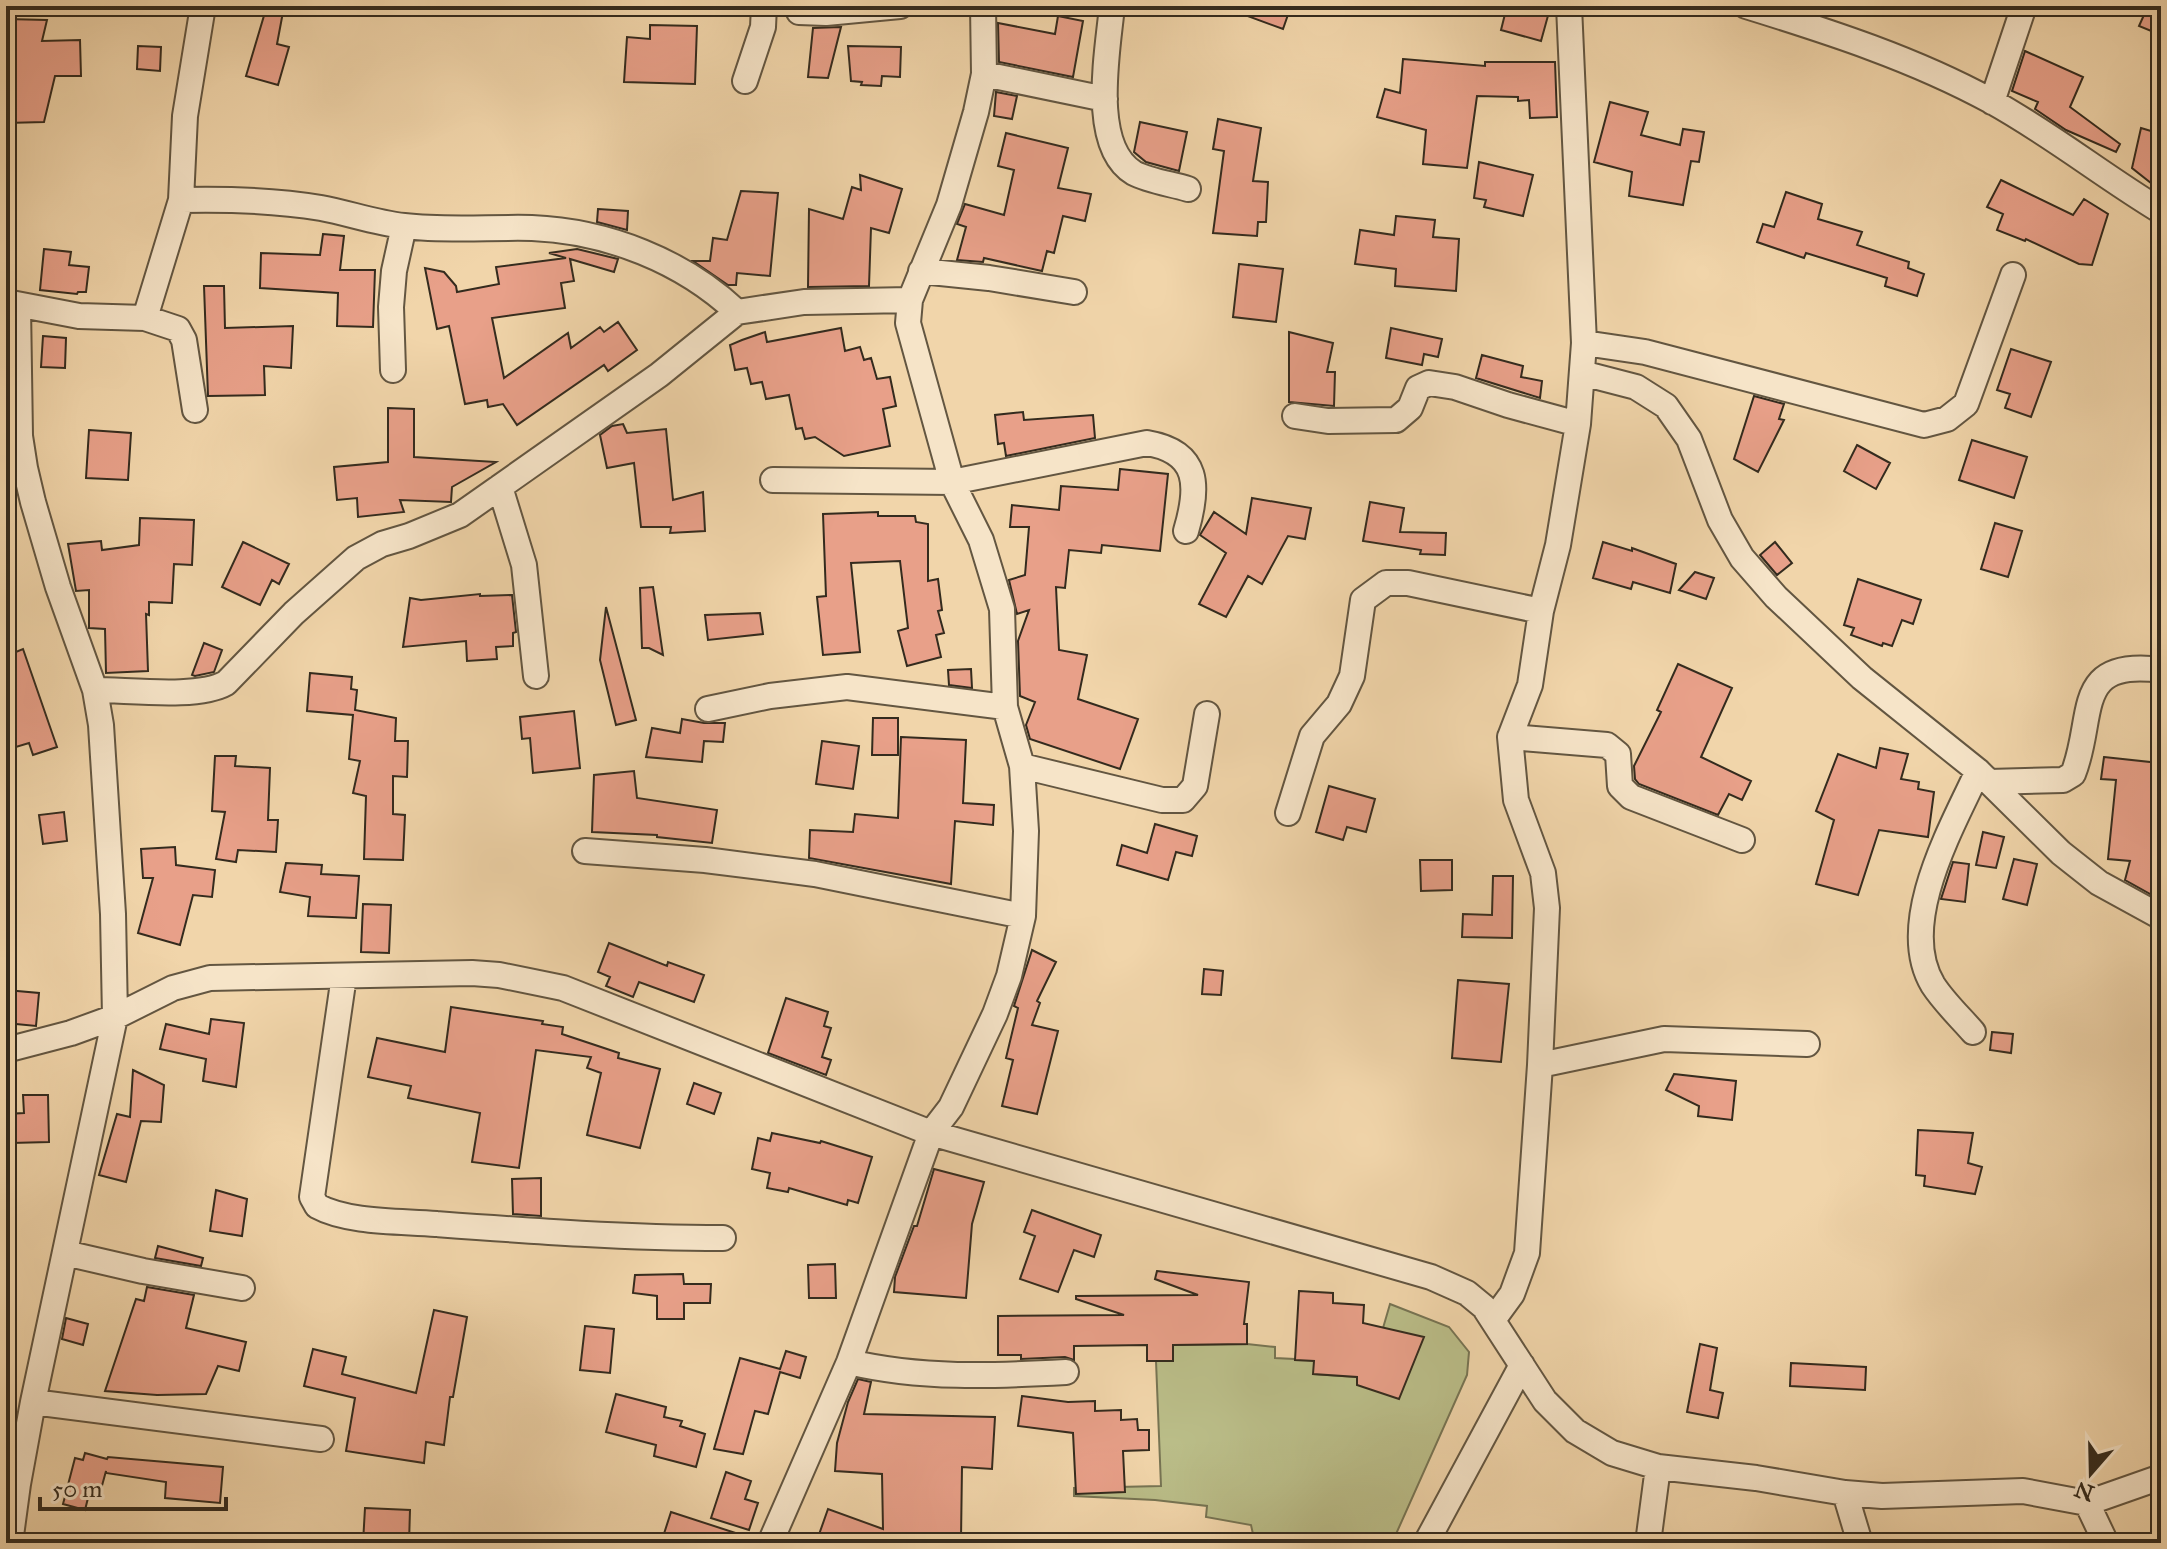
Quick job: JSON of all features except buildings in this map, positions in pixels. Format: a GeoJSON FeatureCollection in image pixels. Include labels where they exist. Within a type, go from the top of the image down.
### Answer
{"type":"FeatureCollection","features":[{"type":"Feature","properties":{"kind":"street"},"geometry":{"type":"LineString","coordinates":[[145,318],[181,200],[185,116],[203,6]]}},
{"type":"Feature","properties":{"kind":"street"},"geometry":{"type":"LineString","coordinates":[[745,81],[763,27],[764,6]]}},
{"type":"Feature","properties":{"kind":"street"},"geometry":{"type":"LineString","coordinates":[[799,12],[826,13],[900,6]]}},
{"type":"Feature","properties":{"kind":"street"},"geometry":{"type":"LineString","coordinates":[[770,1543],[849,1362],[931,1133],[951,1107],[995,1014],[1009,976],[1023,916],[1026,831],[1022,766],[1005,707],[1002,609],[981,540],[952,482],[908,323],[910,300],[962,166],[984,74],[983,6]]}},
{"type":"Feature","properties":{"kind":"street"},"geometry":{"type":"LineString","coordinates":[[1112,6],[1105,99],[1109,140],[1116,156],[1134,173],[1188,189]]}},
{"type":"Feature","properties":{"kind":"street"},"geometry":{"type":"LineString","coordinates":[[1493,1320],[1512,1294],[1527,1253],[1540,1065],[1546,896],[1543,873],[1516,800],[1510,737],[1530,685],[1541,611],[1558,545],[1578,424],[1584,343],[1569,6]]}},
{"type":"Feature","properties":{"kind":"street"},"geometry":{"type":"LineString","coordinates":[[1746,6],[1932,71],[2059,142],[2161,211]]}},
{"type":"Feature","properties":{"kind":"street"},"geometry":{"type":"LineString","coordinates":[[1992,102],[2024,6]]}},
{"type":"Feature","properties":{"kind":"street"},"geometry":{"type":"LineString","coordinates":[[984,74],[1105,99]]}},
{"type":"Feature","properties":{"kind":"street"},"geometry":{"type":"LineString","coordinates":[[181,200],[235,199],[320,208],[404,226],[567,231],[654,256],[688,273],[737,312]]}},
{"type":"Feature","properties":{"kind":"street"},"geometry":{"type":"LineString","coordinates":[[393,370],[391,307],[394,271],[404,226]]}},
{"type":"Feature","properties":{"kind":"street"},"geometry":{"type":"LineString","coordinates":[[921,271],[1074,292]]}},
{"type":"Feature","properties":{"kind":"street"},"geometry":{"type":"LineString","coordinates":[[1584,343],[1645,352],[1924,425],[1947,419],[1966,404],[2013,275]]}},
{"type":"Feature","properties":{"kind":"street"},"geometry":{"type":"LineString","coordinates":[[95,690],[194,691],[215,689],[226,683],[294,613],[356,558],[382,544],[460,515],[659,375],[737,312],[804,302],[910,300]]}},
{"type":"Feature","properties":{"kind":"street"},"geometry":{"type":"LineString","coordinates":[[10,1543],[33,1402],[115,1017],[113,914],[95,690],[54,575],[25,468],[20,436],[12,304],[79,316],[145,318],[178,329],[184,340],[195,410]]}},
{"type":"Feature","properties":{"kind":"street"},"geometry":{"type":"LineString","coordinates":[[1582,373],[1636,387],[1666,406],[1689,439],[1720,520],[1742,558],[1776,597],[1862,678],[1983,776],[2061,853],[2099,883],[2161,917]]}},
{"type":"Feature","properties":{"kind":"street"},"geometry":{"type":"LineString","coordinates":[[1295,416],[1328,421],[1396,420],[1410,408],[1418,388],[1429,383],[1455,387],[1578,424]]}},
{"type":"Feature","properties":{"kind":"street"},"geometry":{"type":"LineString","coordinates":[[773,480],[952,482],[1147,443],[1165,446],[1188,463],[1194,486],[1186,531]]}},
{"type":"Feature","properties":{"kind":"street"},"geometry":{"type":"LineString","coordinates":[[500,487],[524,565],[536,676]]}},
{"type":"Feature","properties":{"kind":"street"},"geometry":{"type":"LineString","coordinates":[[1288,813],[1312,736],[1339,704],[1352,676],[1363,600],[1386,583],[1408,583],[1541,611]]}},
{"type":"Feature","properties":{"kind":"street"},"geometry":{"type":"LineString","coordinates":[[1983,776],[2063,780],[2073,774],[2088,700],[2097,686],[2111,673],[2124,669],[2161,670]]}},
{"type":"Feature","properties":{"kind":"street"},"geometry":{"type":"LineString","coordinates":[[708,709],[770,696],[847,687],[1005,707]]}},
{"type":"Feature","properties":{"kind":"street"},"geometry":{"type":"LineString","coordinates":[[1022,766],[1162,800],[1183,800],[1195,786],[1207,714]]}},
{"type":"Feature","properties":{"kind":"street"},"geometry":{"type":"LineString","coordinates":[[1510,737],[1607,745],[1618,754],[1620,786],[1631,797],[1742,840]]}},
{"type":"Feature","properties":{"kind":"street"},"geometry":{"type":"LineString","coordinates":[[1973,1032],[1932,983],[1923,953],[1923,921],[1933,869],[1983,776]]}},
{"type":"Feature","properties":{"kind":"street"},"geometry":{"type":"LineString","coordinates":[[585,851],[705,860],[815,874],[1023,916]]}},
{"type":"Feature","properties":{"kind":"street"},"geometry":{"type":"LineString","coordinates":[[6,1050],[71,1033],[115,1017],[173,988],[210,978],[499,975],[563,988],[931,1133],[1431,1277],[1467,1293],[1484,1307],[1545,1401],[1575,1431],[1612,1453],[1658,1467],[1756,1478],[1845,1493],[1882,1496],[2023,1491],[2087,1503],[2161,1477]]}},
{"type":"Feature","properties":{"kind":"street"},"geometry":{"type":"LineString","coordinates":[[344,976],[312,1197],[317,1206],[352,1216],[407,1221],[625,1237],[723,1238]]}},
{"type":"Feature","properties":{"kind":"street"},"geometry":{"type":"LineString","coordinates":[[1540,1065],[1664,1039],[1807,1044]]}},
{"type":"Feature","properties":{"kind":"street"},"geometry":{"type":"LineString","coordinates":[[65,1253],[143,1271],[242,1288]]}},
{"type":"Feature","properties":{"kind":"street"},"geometry":{"type":"LineString","coordinates":[[849,1362],[914,1374],[986,1376],[1066,1372]]}},
{"type":"Feature","properties":{"kind":"street"},"geometry":{"type":"LineString","coordinates":[[1426,1543],[1522,1365]]}},
{"type":"Feature","properties":{"kind":"street"},"geometry":{"type":"LineString","coordinates":[[33,1402],[321,1439]]}},
{"type":"Feature","properties":{"kind":"street"},"geometry":{"type":"LineString","coordinates":[[1648,1543],[1658,1467]]}},
{"type":"Feature","properties":{"kind":"street"},"geometry":{"type":"LineString","coordinates":[[1845,1493],[1860,1543]]}},
{"type":"Feature","properties":{"kind":"street"},"geometry":{"type":"LineString","coordinates":[[2087,1503],[2106,1543]]}},
{"type":"Feature","properties":{"kind":"green space"},"geometry":{"type":"Polygon","coordinates":[[[1390,1304],[1449,1327],[1469,1352],[1467,1375],[1392,1543],[1255,1543],[1251,1525],[1206,1517],[1207,1506],[1074,1496],[1074,1488],[1161,1486],[1156,1361],[1173,1361],[1173,1345],[1247,1344],[1275,1347],[1275,1358],[1314,1360],[1314,1374],[1357,1377],[1367,1383],[1390,1304]]]}}]}
